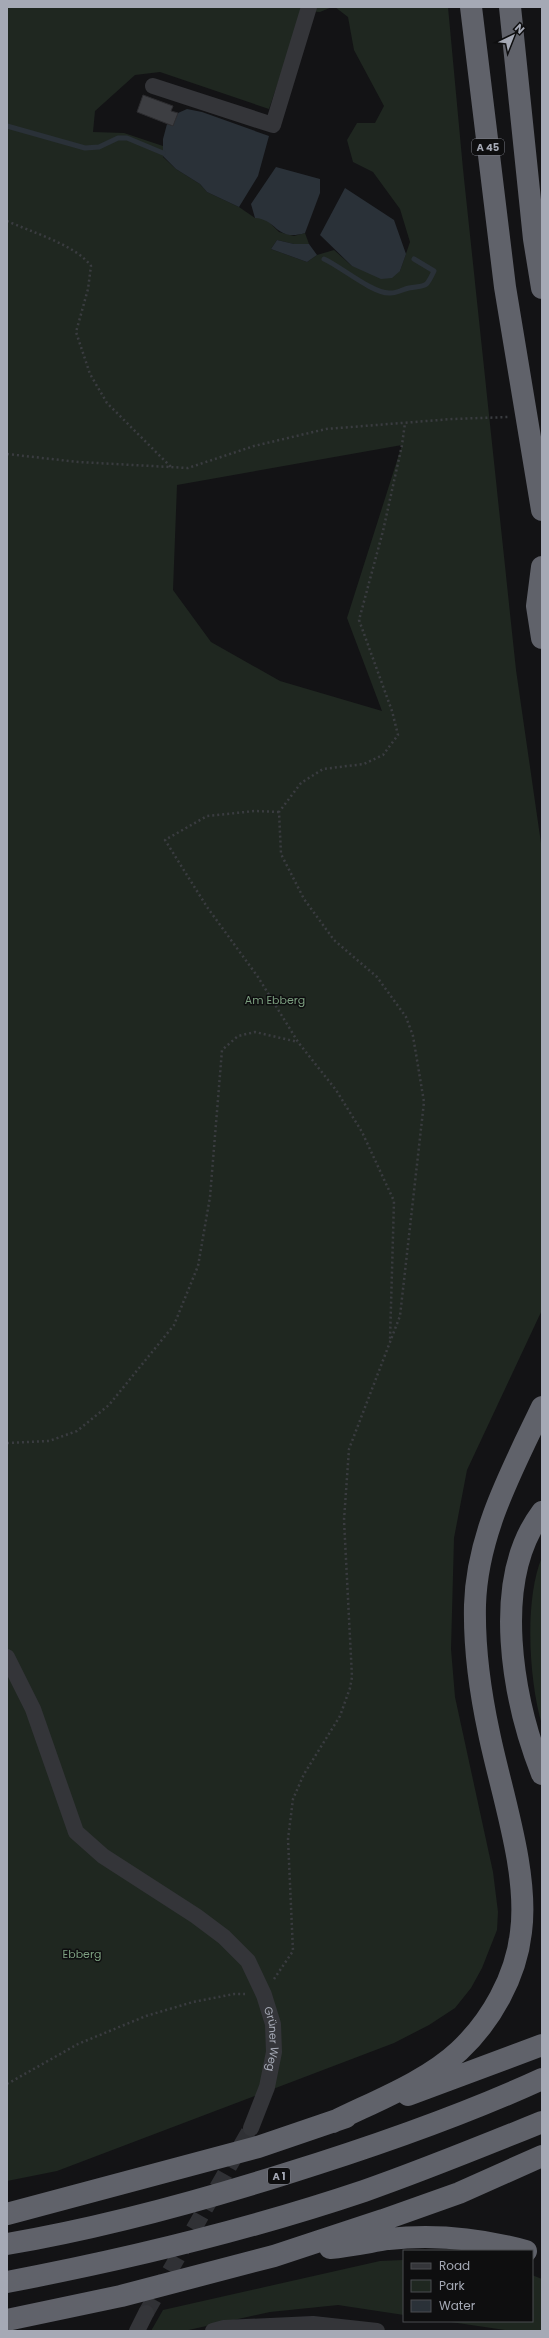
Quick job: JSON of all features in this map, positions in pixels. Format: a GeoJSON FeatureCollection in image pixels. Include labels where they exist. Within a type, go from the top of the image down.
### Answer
{"type":"FeatureCollection","features":[{"type":"Feature","properties":{"kind":"highway","name":"A 45"},"geometry":{"type":"LineString","coordinates":[[471,7],[505,287],[542,510]]}},
{"type":"Feature","properties":{"kind":"highway"},"geometry":{"type":"LineString","coordinates":[[510,7],[534,239],[542,288]]}},
{"type":"Feature","properties":{"kind":"highway"},"geometry":{"type":"LineString","coordinates":[[515,50],[542,182]]}},
{"type":"Feature","properties":{"kind":"highway"},"geometry":{"type":"LineString","coordinates":[[542,567],[537,606],[542,638]]}},
{"type":"Feature","properties":{"kind":"highway"},"geometry":{"type":"LineString","coordinates":[[333,2122],[418,2079],[458,2052],[478,2030],[493,2008],[507,1983],[515,1957],[521,1932],[518,1866],[480,1688],[476,1650],[475,1603],[481,1561],[490,1525],[502,1491],[542,1407]]}},
{"type":"Feature","properties":{"kind":"highway"},"geometry":{"type":"LineString","coordinates":[[542,1512],[522,1551],[512,1603],[513,1652],[520,1703],[542,1774]]}},
{"type":"Feature","properties":{"kind":"highway"},"geometry":{"type":"LineString","coordinates":[[7,2214],[258,2147],[333,2122],[542,2045]]}},
{"type":"Feature","properties":{"kind":"highway","name":"A 1"},"geometry":{"type":"LineString","coordinates":[[7,2244],[69,2233],[222,2194],[348,2155],[429,2126],[542,2080]]}},
{"type":"Feature","properties":{"kind":"highway"},"geometry":{"type":"LineString","coordinates":[[7,2282],[78,2269],[200,2239],[305,2210],[446,2161],[542,2122]]}},
{"type":"Feature","properties":{"kind":"highway"},"geometry":{"type":"LineString","coordinates":[[7,2320],[121,2296],[274,2256],[459,2193],[542,2156]]}},
{"type":"Feature","properties":{"kind":"highway"},"geometry":{"type":"LineString","coordinates":[[274,2256],[390,2239],[424,2238],[465,2240],[520,2250]]}},
{"type":"Feature","properties":{"kind":"street"},"geometry":{"type":"LineString","coordinates":[[153,86],[272,125],[309,7]]}},
{"type":"Feature","properties":{"kind":"street","name":"Grüner Weg"},"geometry":{"type":"LineString","coordinates":[[7,1657],[33,1709],[76,1832],[103,1856],[196,1916],[224,1937],[248,1961],[264,1994],[273,2024],[274,2052],[267,2087],[250,2128]]}},
{"type":"Feature","properties":{"kind":"street"},"geometry":{"type":"LineString","coordinates":[[137,2331],[146,2313]]}},
{"type":"Feature","properties":{"kind":"street"},"geometry":{"type":"LineString","coordinates":[[213,2331],[224,2328],[313,2324],[377,2331]]}},
{"type":"Feature","properties":{"kind":"path"},"geometry":{"type":"LineString","coordinates":[[7,221],[85,257],[91,266],[88,289],[76,332],[90,374],[107,403],[172,467]]}},
{"type":"Feature","properties":{"kind":"path"},"geometry":{"type":"LineString","coordinates":[[7,454],[78,462],[188,468],[254,446],[326,429],[452,419],[512,417]]}},
{"type":"Feature","properties":{"kind":"path"},"geometry":{"type":"LineString","coordinates":[[7,2084],[78,2044],[146,2016],[193,2002],[234,1994],[264,1994],[293,1951],[288,1839],[293,1799],[304,1774],[340,1716],[350,1688],[352,1676],[344,1520],[350,1448],[400,1316],[424,1102],[414,1036],[406,1017],[394,997],[377,977],[334,940],[304,899],[281,854],[279,812],[301,783],[323,770],[364,764],[382,755],[398,735],[392,710],[359,620],[383,531],[402,445],[405,423]]}},
{"type":"Feature","properties":{"kind":"path"},"geometry":{"type":"LineString","coordinates":[[279,812],[255,811],[207,816],[165,840],[208,907],[258,977],[298,1042],[336,1090],[362,1132],[394,1201],[390,1342]]}},
{"type":"Feature","properties":{"kind":"path"},"geometry":{"type":"LineString","coordinates":[[7,1443],[49,1441],[77,1432],[109,1405],[174,1325],[198,1266],[210,1196],[222,1050],[238,1036],[255,1032],[298,1042]]}},
{"type":"Feature","properties":{"kind":"green space","name":"Am Ebberg"},"geometry":{"type":"Polygon","coordinates":[[[7,7],[332,7],[320,12],[302,11],[269,109],[160,72],[135,75],[95,111],[93,132],[124,133],[163,146],[163,157],[176,169],[200,184],[207,192],[239,207],[255,218],[265,218],[279,232],[294,236],[305,233],[309,244],[294,244],[277,240],[271,249],[307,262],[317,255],[334,250],[352,266],[400,271],[410,242],[400,209],[373,172],[353,162],[347,140],[357,123],[375,123],[384,106],[354,50],[348,17],[335,7],[448,7],[463,169],[516,670],[542,850],[542,1310],[467,1470],[454,1538],[451,1649],[455,1697],[493,1872],[498,1912],[497,1930],[482,1968],[471,1988],[455,2008],[429,2025],[394,2043],[57,2171],[7,2181],[7,7]],[[402,445],[177,485],[173,590],[211,642],[280,681],[382,711],[347,618],[402,445]]]}},
{"type":"Feature","properties":{"kind":"green space"},"geometry":{"type":"Polygon","coordinates":[[[542,1557],[542,1725],[534,1686],[530,1641],[533,1595],[536,1575],[542,1557]]]}},
{"type":"Feature","properties":{"kind":"green space"},"geometry":{"type":"Polygon","coordinates":[[[403,2260],[403,2315],[338,2305],[270,2312],[184,2331],[151,2331],[163,2310],[380,2261],[403,2260]]]}},
{"type":"Feature","properties":{"kind":"green space"},"geometry":{"type":"Polygon","coordinates":[[[533,2275],[542,2279],[542,2331],[511,2331],[451,2322],[533,2322],[533,2275]]]}},
{"type":"Feature","properties":{"kind":"water"},"geometry":{"type":"Polygon","coordinates":[[[187,109],[202,112],[269,136],[258,176],[239,207],[207,192],[200,184],[176,169],[163,156],[163,139],[167,124],[173,126],[178,113],[187,109]]]}},
{"type":"Feature","properties":{"kind":"water"},"geometry":{"type":"Polygon","coordinates":[[[276,167],[320,179],[320,193],[305,233],[288,235],[268,222],[255,218],[251,204],[276,167]]]}},
{"type":"Feature","properties":{"kind":"water"},"geometry":{"type":"Polygon","coordinates":[[[345,188],[394,220],[406,254],[400,271],[392,278],[381,279],[352,266],[320,235],[345,188]]]}},
{"type":"Feature","properties":{"kind":"water"},"geometry":{"type":"Polygon","coordinates":[[[277,240],[294,244],[309,244],[317,255],[307,262],[271,249],[277,240]]]}},
{"type":"Feature","properties":{"kind":"building"},"geometry":{"type":"Polygon","coordinates":[[[143,95],[173,106],[171,111],[178,113],[173,126],[137,112],[143,95]]]}},
{"type":"Feature","properties":{"kind":"waterway"},"geometry":{"type":"LineString","coordinates":[[7,126],[85,148],[99,147],[118,138],[127,138],[163,153]]}},
{"type":"Feature","properties":{"kind":"waterway"},"geometry":{"type":"LineString","coordinates":[[324,259],[374,289],[392,293],[423,286],[429,280],[434,271],[414,259]]}},
{"type":"Feature","properties":{"kind":"tunnel"},"geometry":{"type":"LineString","coordinates":[[146,2313],[251,2128]]}},
{"type":"Feature","properties":{"kind":"park label","name":"Ebberg"},"geometry":{"type":"Point","coordinates":[82,1954]}}]}
